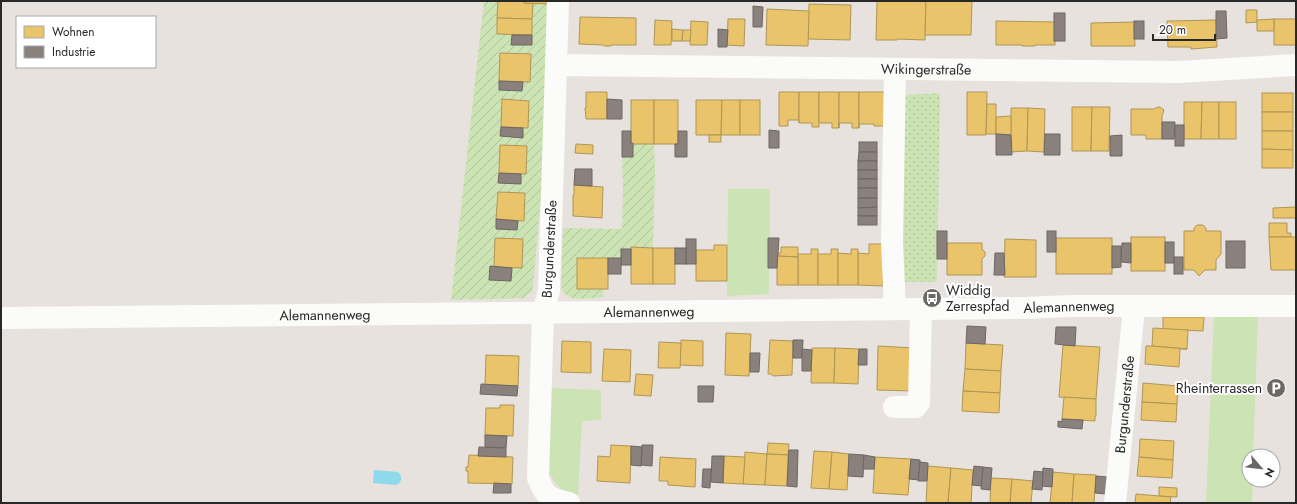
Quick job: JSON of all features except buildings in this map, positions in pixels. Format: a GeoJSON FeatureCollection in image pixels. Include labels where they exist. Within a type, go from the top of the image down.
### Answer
{"type":"FeatureCollection","features":[{"type":"Feature","properties":{"kind":"street","name":"Burgunderstraße"},"geometry":{"type":"LineString","coordinates":[[558,1],[549,291],[543,312],[538,478],[543,499],[569,503]]}},
{"type":"Feature","properties":{"kind":"street","name":"Wikingerstraße"},"geometry":{"type":"LineString","coordinates":[[556,65],[1178,72],[1296,65]]}},
{"type":"Feature","properties":{"kind":"street"},"geometry":{"type":"LineString","coordinates":[[895,69],[892,242],[895,309]]}},
{"type":"Feature","properties":{"kind":"street","name":"Alemannenweg"},"geometry":{"type":"LineString","coordinates":[[1,318],[921,309],[1073,306],[1296,306]]}},
{"type":"Feature","properties":{"kind":"street","name":"Burgunderstraße"},"geometry":{"type":"LineString","coordinates":[[1115,503],[1134,306]]}},
{"type":"Feature","properties":{"kind":"street"},"geometry":{"type":"LineString","coordinates":[[894,407],[916,407],[920,403],[921,309]]}},
{"type":"Feature","properties":{"kind":"green space"},"geometry":{"type":"Polygon","coordinates":[[[484,1],[551,1],[547,128],[533,287],[532,292],[524,298],[451,300],[484,1]]]}},
{"type":"Feature","properties":{"kind":"green space"},"geometry":{"type":"Polygon","coordinates":[[[940,93],[937,282],[902,282],[905,95],[940,93]]]}},
{"type":"Feature","properties":{"kind":"green space"},"geometry":{"type":"Polygon","coordinates":[[[633,143],[654,144],[655,170],[653,248],[631,247],[631,249],[621,249],[621,258],[577,258],[577,288],[603,289],[603,297],[585,299],[572,298],[563,292],[561,286],[563,228],[622,229],[622,157],[633,157],[633,143]]]}},
{"type":"Feature","properties":{"kind":"green space"},"geometry":{"type":"Polygon","coordinates":[[[728,189],[770,189],[769,294],[727,296],[728,189]]]}},
{"type":"Feature","properties":{"kind":"green space"},"geometry":{"type":"Polygon","coordinates":[[[1214,316],[1258,316],[1253,448],[1241,448],[1241,488],[1253,488],[1252,503],[1206,503],[1214,316]]]}},
{"type":"Feature","properties":{"kind":"green space"},"geometry":{"type":"Polygon","coordinates":[[[547,388],[601,390],[601,420],[582,421],[578,494],[576,496],[562,491],[547,471],[547,388]]]}},
{"type":"Feature","properties":{"kind":"water"},"geometry":{"type":"Polygon","coordinates":[[[374,470],[398,472],[401,476],[401,480],[396,485],[373,483],[374,470]]]}},
{"type":"Feature","properties":{"kind":"place","name":"Widdig Zerrespfad"},"geometry":{"type":"Point","coordinates":[932,298]}},
{"type":"Feature","properties":{"kind":"place","name":"Rheinterrassen"},"geometry":{"type":"Point","coordinates":[1276,388]}}]}
